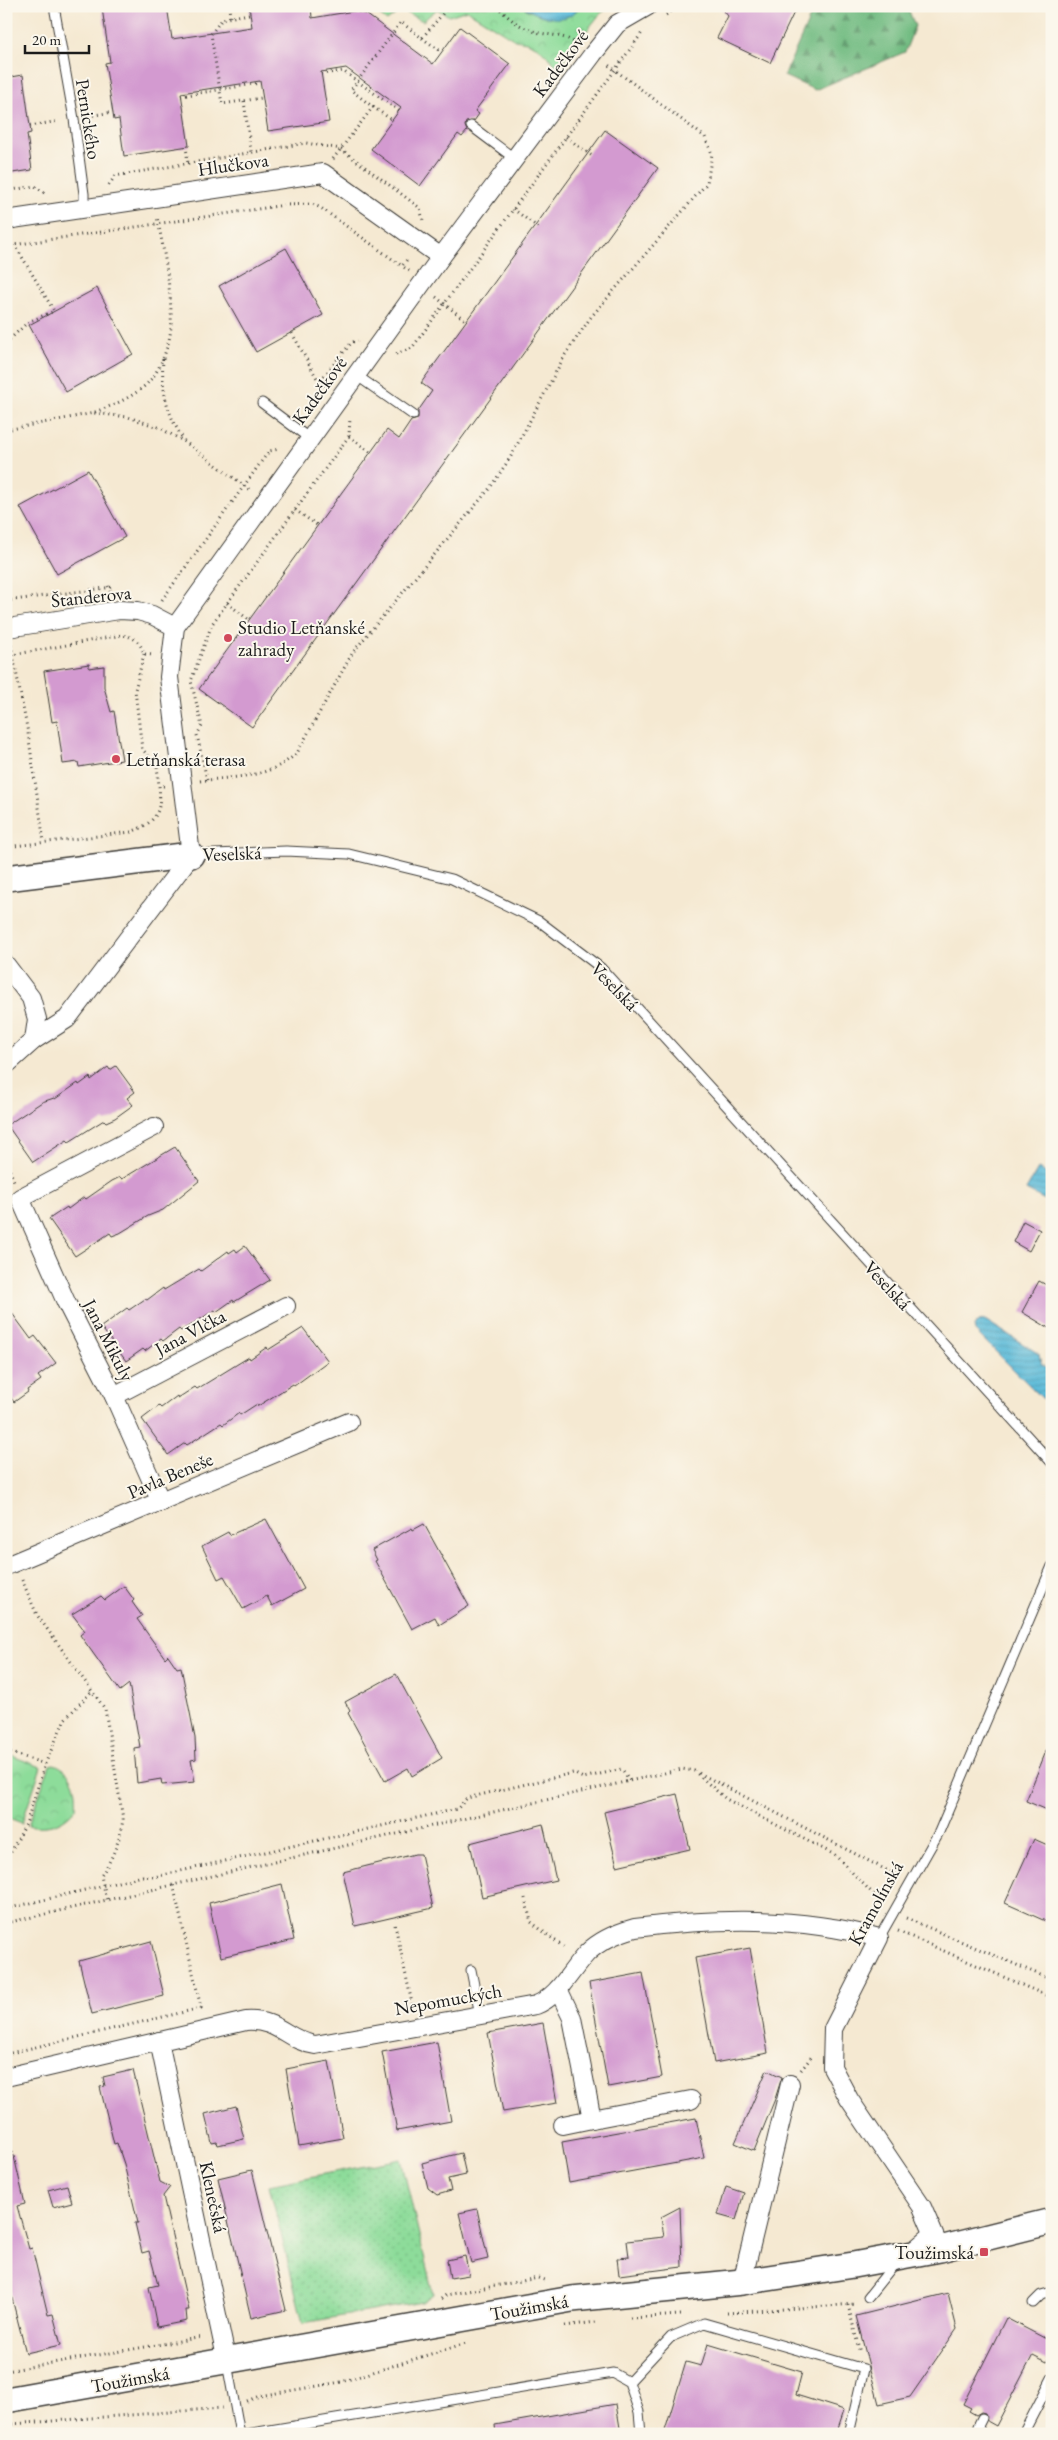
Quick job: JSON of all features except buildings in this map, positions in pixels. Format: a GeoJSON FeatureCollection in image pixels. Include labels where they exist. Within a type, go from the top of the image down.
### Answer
{"type":"FeatureCollection","features":[{"type":"Feature","properties":{"kind":"street","name":"Kadečkové"},"geometry":{"type":"LineString","coordinates":[[191,855],[169,676],[175,627],[441,257],[593,54],[617,24],[653,13]]}},
{"type":"Feature","properties":{"kind":"street","name":"Hlučkova"},"geometry":{"type":"LineString","coordinates":[[6,220],[323,173]]}},
{"type":"Feature","properties":{"kind":"street"},"geometry":{"type":"LineString","coordinates":[[323,173],[441,257]]}},
{"type":"Feature","properties":{"kind":"street","name":"Štanderova"},"geometry":{"type":"LineString","coordinates":[[8,628],[119,610],[138,611],[152,615],[175,627]]}},
{"type":"Feature","properties":{"kind":"street"},"geometry":{"type":"LineString","coordinates":[[6,1065],[34,1040],[67,1019],[191,855]]}},
{"type":"Feature","properties":{"kind":"street","name":"Veselská"},"geometry":{"type":"LineString","coordinates":[[6,878],[191,855]]}},
{"type":"Feature","properties":{"kind":"street"},"geometry":{"type":"LineString","coordinates":[[6,965],[32,998],[38,1019],[34,1040]]}},
{"type":"Feature","properties":{"kind":"street","name":"Jana Mikuly"},"geometry":{"type":"LineString","coordinates":[[154,1128],[20,1198],[66,1302],[114,1396],[161,1502]]}},
{"type":"Feature","properties":{"kind":"street","name":"Jana Vlčka"},"geometry":{"type":"LineString","coordinates":[[114,1396],[286,1306]]}},
{"type":"Feature","properties":{"kind":"street","name":"Pavla Beneše"},"geometry":{"type":"LineString","coordinates":[[11,1564],[349,1422]]}},
{"type":"Feature","properties":{"kind":"street","name":"Nepomuckých"},"geometry":{"type":"LineString","coordinates":[[6,2077],[159,2041],[255,2021],[270,2023],[296,2039],[315,2044],[536,2005],[545,2002],[598,1944],[620,1932],[635,1928],[695,1922],[775,1920],[840,1929],[883,1932]]}},
{"type":"Feature","properties":{"kind":"street","name":"Kramolínská"},"geometry":{"type":"LineString","coordinates":[[883,1932],[833,2029],[832,2067],[849,2099],[922,2207],[936,2239]]}},
{"type":"Feature","properties":{"kind":"street"},"geometry":{"type":"LineString","coordinates":[[558,1989],[572,2018],[592,2120]]}},
{"type":"Feature","properties":{"kind":"street","name":"Klenečská"},"geometry":{"type":"LineString","coordinates":[[159,2041],[227,2362]]}},
{"type":"Feature","properties":{"kind":"street"},"geometry":{"type":"LineString","coordinates":[[742,2282],[790,2084]]}},
{"type":"Feature","properties":{"kind":"street"},"geometry":{"type":"LineString","coordinates":[[563,2126],[691,2100]]}},
{"type":"Feature","properties":{"kind":"street","name":"Toužimská"},"geometry":{"type":"LineString","coordinates":[[6,2400],[572,2299],[742,2282],[900,2256],[936,2239],[1052,2221]]}},
{"type":"Feature","properties":{"kind":"lane","name":"Pernického"},"geometry":{"type":"LineString","coordinates":[[54,6],[74,119],[84,207]]}},
{"type":"Feature","properties":{"kind":"lane"},"geometry":{"type":"LineString","coordinates":[[471,126],[515,159]]}},
{"type":"Feature","properties":{"kind":"lane"},"geometry":{"type":"LineString","coordinates":[[356,375],[413,415]]}},
{"type":"Feature","properties":{"kind":"lane"},"geometry":{"type":"LineString","coordinates":[[262,403],[310,439]]}},
{"type":"Feature","properties":{"kind":"lane","name":"Veselská"},"geometry":{"type":"LineString","coordinates":[[191,855],[286,851],[349,854],[452,879],[539,921],[601,968],[1052,1463]]}},
{"type":"Feature","properties":{"kind":"lane","name":"Kramolínská"},"geometry":{"type":"LineString","coordinates":[[883,1932],[939,1832],[1052,1566]]}},
{"type":"Feature","properties":{"kind":"lane"},"geometry":{"type":"LineString","coordinates":[[471,1970],[480,2015]]}},
{"type":"Feature","properties":{"kind":"lane"},"geometry":{"type":"LineString","coordinates":[[868,2297],[900,2256]]}},
{"type":"Feature","properties":{"kind":"lane"},"geometry":{"type":"LineString","coordinates":[[1033,2303],[1041,2295],[1052,2292]]}},
{"type":"Feature","properties":{"kind":"lane"},"geometry":{"type":"LineString","coordinates":[[629,2382],[671,2337],[704,2323],[864,2369],[849,2434]]}},
{"type":"Feature","properties":{"kind":"lane"},"geometry":{"type":"LineString","coordinates":[[227,2362],[240,2434]]}},
{"type":"Feature","properties":{"kind":"lane"},"geometry":{"type":"LineString","coordinates":[[246,2434],[613,2373],[629,2382],[639,2412],[641,2434]]}},
{"type":"Feature","properties":{"kind":"lane"},"geometry":{"type":"LineString","coordinates":[[1023,2434],[1052,2378]]}},
{"type":"Feature","properties":{"kind":"lane"},"geometry":{"type":"LineString","coordinates":[[981,2434],[978,2426],[982,2418]]}},
{"type":"Feature","properties":{"kind":"path"},"geometry":{"type":"LineString","coordinates":[[228,6],[230,18]]}},
{"type":"Feature","properties":{"kind":"path"},"geometry":{"type":"LineString","coordinates":[[422,38],[446,10],[454,6]]}},
{"type":"Feature","properties":{"kind":"path"},"geometry":{"type":"LineString","coordinates":[[159,786],[270,771],[284,765],[297,753],[353,652],[490,488],[510,458],[565,355],[592,317],[707,183],[712,154],[705,137],[566,36],[526,29],[508,18],[497,6]]}},
{"type":"Feature","properties":{"kind":"path"},"geometry":{"type":"LineString","coordinates":[[653,13],[682,6]]}},
{"type":"Feature","properties":{"kind":"path"},"geometry":{"type":"LineString","coordinates":[[250,14],[222,19],[211,34],[222,104],[262,98]]}},
{"type":"Feature","properties":{"kind":"path"},"geometry":{"type":"LineString","coordinates":[[392,120],[351,90],[401,22],[442,52]]}},
{"type":"Feature","properties":{"kind":"path"},"geometry":{"type":"LineString","coordinates":[[394,354],[412,348],[643,31]]}},
{"type":"Feature","properties":{"kind":"path"},"geometry":{"type":"LineString","coordinates":[[321,74],[343,71],[399,111]]}},
{"type":"Feature","properties":{"kind":"path"},"geometry":{"type":"LineString","coordinates":[[181,96],[260,83]]}},
{"type":"Feature","properties":{"kind":"path"},"geometry":{"type":"LineString","coordinates":[[244,101],[251,153]]}},
{"type":"Feature","properties":{"kind":"path"},"geometry":{"type":"LineString","coordinates":[[323,173],[373,107]]}},
{"type":"Feature","properties":{"kind":"path"},"geometry":{"type":"LineString","coordinates":[[566,137],[592,156]]}},
{"type":"Feature","properties":{"kind":"path"},"geometry":{"type":"LineString","coordinates":[[186,146],[188,164]]}},
{"type":"Feature","properties":{"kind":"path"},"geometry":{"type":"LineString","coordinates":[[6,430],[94,412],[118,404],[134,394],[155,374],[164,356],[170,335],[171,320],[158,224],[152,197]]}},
{"type":"Feature","properties":{"kind":"path"},"geometry":{"type":"LineString","coordinates":[[6,246],[285,205],[312,204],[321,208],[402,266]]}},
{"type":"Feature","properties":{"kind":"path"},"geometry":{"type":"LineString","coordinates":[[513,209],[539,228]]}},
{"type":"Feature","properties":{"kind":"path"},"geometry":{"type":"LineString","coordinates":[[6,343],[28,322],[54,311],[15,245]]}},
{"type":"Feature","properties":{"kind":"path"},"geometry":{"type":"LineString","coordinates":[[444,304],[465,320]]}},
{"type":"Feature","properties":{"kind":"path"},"geometry":{"type":"LineString","coordinates":[[292,333],[319,382]]}},
{"type":"Feature","properties":{"kind":"path"},"geometry":{"type":"LineString","coordinates":[[164,356],[162,381],[166,403],[173,424],[185,442]]}},
{"type":"Feature","properties":{"kind":"path"},"geometry":{"type":"LineString","coordinates":[[94,412],[128,417],[158,427],[185,442],[265,501]]}},
{"type":"Feature","properties":{"kind":"path"},"geometry":{"type":"LineString","coordinates":[[207,780],[197,735],[202,726],[190,681],[212,624],[349,436],[350,412]]}},
{"type":"Feature","properties":{"kind":"path"},"geometry":{"type":"LineString","coordinates":[[349,436],[370,452]]}},
{"type":"Feature","properties":{"kind":"path"},"geometry":{"type":"LineString","coordinates":[[295,510],[316,525]]}},
{"type":"Feature","properties":{"kind":"path"},"geometry":{"type":"LineString","coordinates":[[6,601],[113,587]]}},
{"type":"Feature","properties":{"kind":"path"},"geometry":{"type":"LineString","coordinates":[[227,603],[248,619]]}},
{"type":"Feature","properties":{"kind":"path"},"geometry":{"type":"LineString","coordinates":[[8,628],[28,733],[44,842]]}},
{"type":"Feature","properties":{"kind":"path"},"geometry":{"type":"LineString","coordinates":[[6,656],[122,635]]}},
{"type":"Feature","properties":{"kind":"path"},"geometry":{"type":"LineString","coordinates":[[6,847],[131,832],[147,825],[157,815],[161,803],[157,765],[142,749],[135,690],[144,654]]}},
{"type":"Feature","properties":{"kind":"path"},"geometry":{"type":"LineString","coordinates":[[11,1564],[36,1615],[105,1709],[123,1819],[121,1836],[114,1854],[101,1876],[107,1900]]}},
{"type":"Feature","properties":{"kind":"path"},"geometry":{"type":"LineString","coordinates":[[6,1860],[26,1824],[45,1764],[65,1719],[92,1691]]}},
{"type":"Feature","properties":{"kind":"path"},"geometry":{"type":"LineString","coordinates":[[6,1751],[45,1764]]}},
{"type":"Feature","properties":{"kind":"path"},"geometry":{"type":"LineString","coordinates":[[6,1909],[143,1876],[154,1878],[457,1809],[467,1798],[573,1773],[583,1778],[622,1769],[630,1780]]}},
{"type":"Feature","properties":{"kind":"path"},"geometry":{"type":"LineString","coordinates":[[6,1922],[682,1769],[694,1771],[910,1882]]}},
{"type":"Feature","properties":{"kind":"path"},"geometry":{"type":"LineString","coordinates":[[694,1771],[726,1799],[835,1855],[893,1913],[1052,1980]]}},
{"type":"Feature","properties":{"kind":"path"},"geometry":{"type":"LineString","coordinates":[[6,2054],[201,2008],[174,1884]]}},
{"type":"Feature","properties":{"kind":"path"},"geometry":{"type":"LineString","coordinates":[[525,1898],[531,1922],[581,1961]]}},
{"type":"Feature","properties":{"kind":"path"},"geometry":{"type":"LineString","coordinates":[[395,1925],[417,2026]]}},
{"type":"Feature","properties":{"kind":"path"},"geometry":{"type":"LineString","coordinates":[[883,1932],[1052,1998]]}},
{"type":"Feature","properties":{"kind":"path"},"geometry":{"type":"LineString","coordinates":[[723,2313],[854,2305],[868,2297]]}},
{"type":"Feature","properties":{"kind":"path"},"geometry":{"type":"LineString","coordinates":[[848,2305],[864,2369]]}},
{"type":"Feature","properties":{"kind":"path"},"geometry":{"type":"LineString","coordinates":[[627,2318],[684,2315]]}},
{"type":"Feature","properties":{"kind":"path"},"geometry":{"type":"LineString","coordinates":[[562,2326],[598,2322]]}},
{"type":"Feature","properties":{"kind":"path"},"geometry":{"type":"LineString","coordinates":[[6,2371],[221,2334]]}},
{"type":"Feature","properties":{"kind":"path"},"geometry":{"type":"LineString","coordinates":[[6,2425],[199,2411],[235,2406],[259,2396],[341,2382],[471,2342]]}},
{"type":"Feature","properties":{"kind":"green space"},"geometry":{"type":"Polygon","coordinates":[[[368,6],[522,6],[529,11],[611,6],[600,14],[558,67],[538,47],[527,42],[515,40],[467,10],[449,16],[437,9],[423,21],[401,10],[387,21],[368,6]]]}},
{"type":"Feature","properties":{"kind":"green space"},"geometry":{"type":"Polygon","coordinates":[[[815,6],[907,6],[915,26],[905,52],[815,90],[784,76],[815,6]]]}},
{"type":"Feature","properties":{"kind":"green space"},"geometry":{"type":"Polygon","coordinates":[[[7,1754],[41,1767],[22,1823],[6,1817],[7,1754]]]}},
{"type":"Feature","properties":{"kind":"green space"},"geometry":{"type":"Polygon","coordinates":[[[54,1764],[66,1771],[73,1782],[76,1794],[76,1808],[66,1818],[55,1824],[49,1826],[28,1825],[50,1765],[54,1764]]]}},
{"type":"Feature","properties":{"kind":"green space"},"geometry":{"type":"Polygon","coordinates":[[[401,2159],[433,2294],[422,2302],[303,2323],[269,2185],[401,2159]]]}},
{"type":"Feature","properties":{"kind":"water"},"geometry":{"type":"Polygon","coordinates":[[[522,6],[580,6],[568,16],[552,18],[536,14],[522,6]]]}},
{"type":"Feature","properties":{"kind":"water"},"geometry":{"type":"Polygon","coordinates":[[[1038,1169],[1052,1176],[1052,1188],[1045,1200],[1026,1190],[1038,1169]]]}},
{"type":"Feature","properties":{"kind":"water"},"geometry":{"type":"Polygon","coordinates":[[[985,1320],[1039,1354],[1041,1364],[1052,1372],[1051,1407],[975,1331],[974,1326],[979,1321],[985,1320]]]}},
{"type":"Feature","properties":{"kind":"place","name":"Studio Letňanské zahrady"},"geometry":{"type":"Point","coordinates":[228,638]}},
{"type":"Feature","properties":{"kind":"place","name":"Letňanská terasa"},"geometry":{"type":"Point","coordinates":[116,759]}},
{"type":"Feature","properties":{"kind":"place","name":"Toužimská"},"geometry":{"type":"Point","coordinates":[984,2252]}}]}
